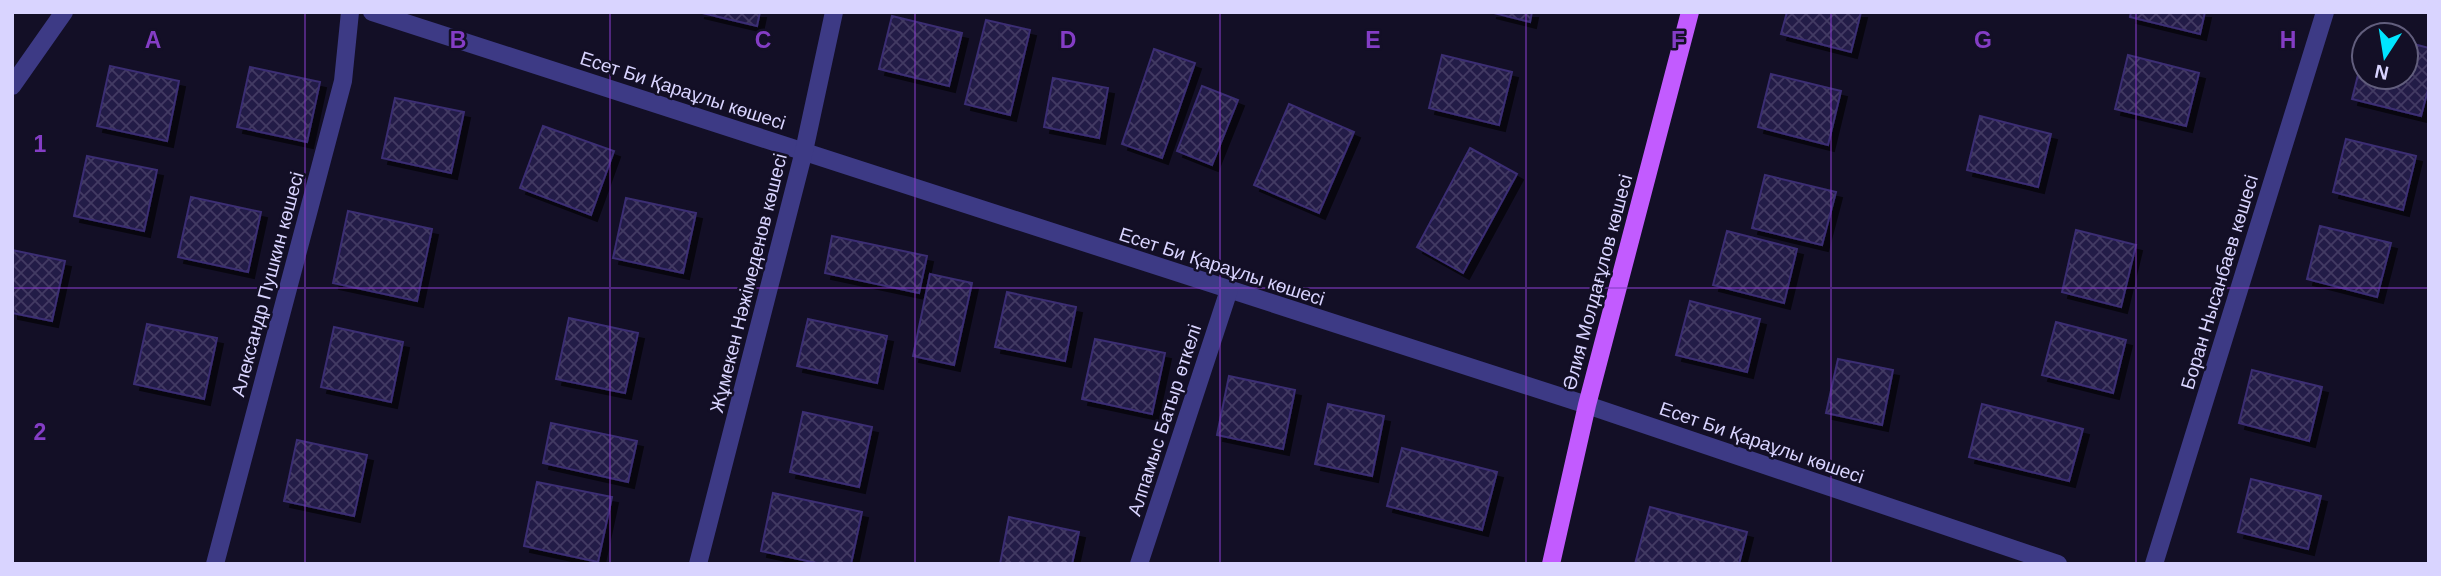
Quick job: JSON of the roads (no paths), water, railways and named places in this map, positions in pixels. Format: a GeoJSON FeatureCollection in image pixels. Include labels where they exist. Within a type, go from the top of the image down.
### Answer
{"type":"FeatureCollection","features":[{"type":"Feature","properties":{"kind":"main road","name":"Әлия Молдағұлов көшесі"},"geometry":{"type":"LineString","coordinates":[[1551,564],[1587,405],[1690,12]]}},
{"type":"Feature","properties":{"kind":"street"},"geometry":{"type":"LineString","coordinates":[[12,86],[64,12]]}},
{"type":"Feature","properties":{"kind":"street","name":"Александр Пушкин көшесі"},"geometry":{"type":"LineString","coordinates":[[215,564],[343,81],[350,12]]}},
{"type":"Feature","properties":{"kind":"street","name":"Есет Би Қараұлы көшесі"},"geometry":{"type":"LineString","coordinates":[[372,12],[1587,405],[2058,564]]}},
{"type":"Feature","properties":{"kind":"street","name":"Жұмекен Нәжімеденов көшесі"},"geometry":{"type":"LineString","coordinates":[[698,564],[804,151],[834,12]]}},
{"type":"Feature","properties":{"kind":"street","name":"Боран Нысанбаев көшесі"},"geometry":{"type":"LineString","coordinates":[[2154,564],[2325,12]]}},
{"type":"Feature","properties":{"kind":"street","name":"Алпамыс Батыр өткелі"},"geometry":{"type":"LineString","coordinates":[[1139,564],[1229,290]]}}]}
